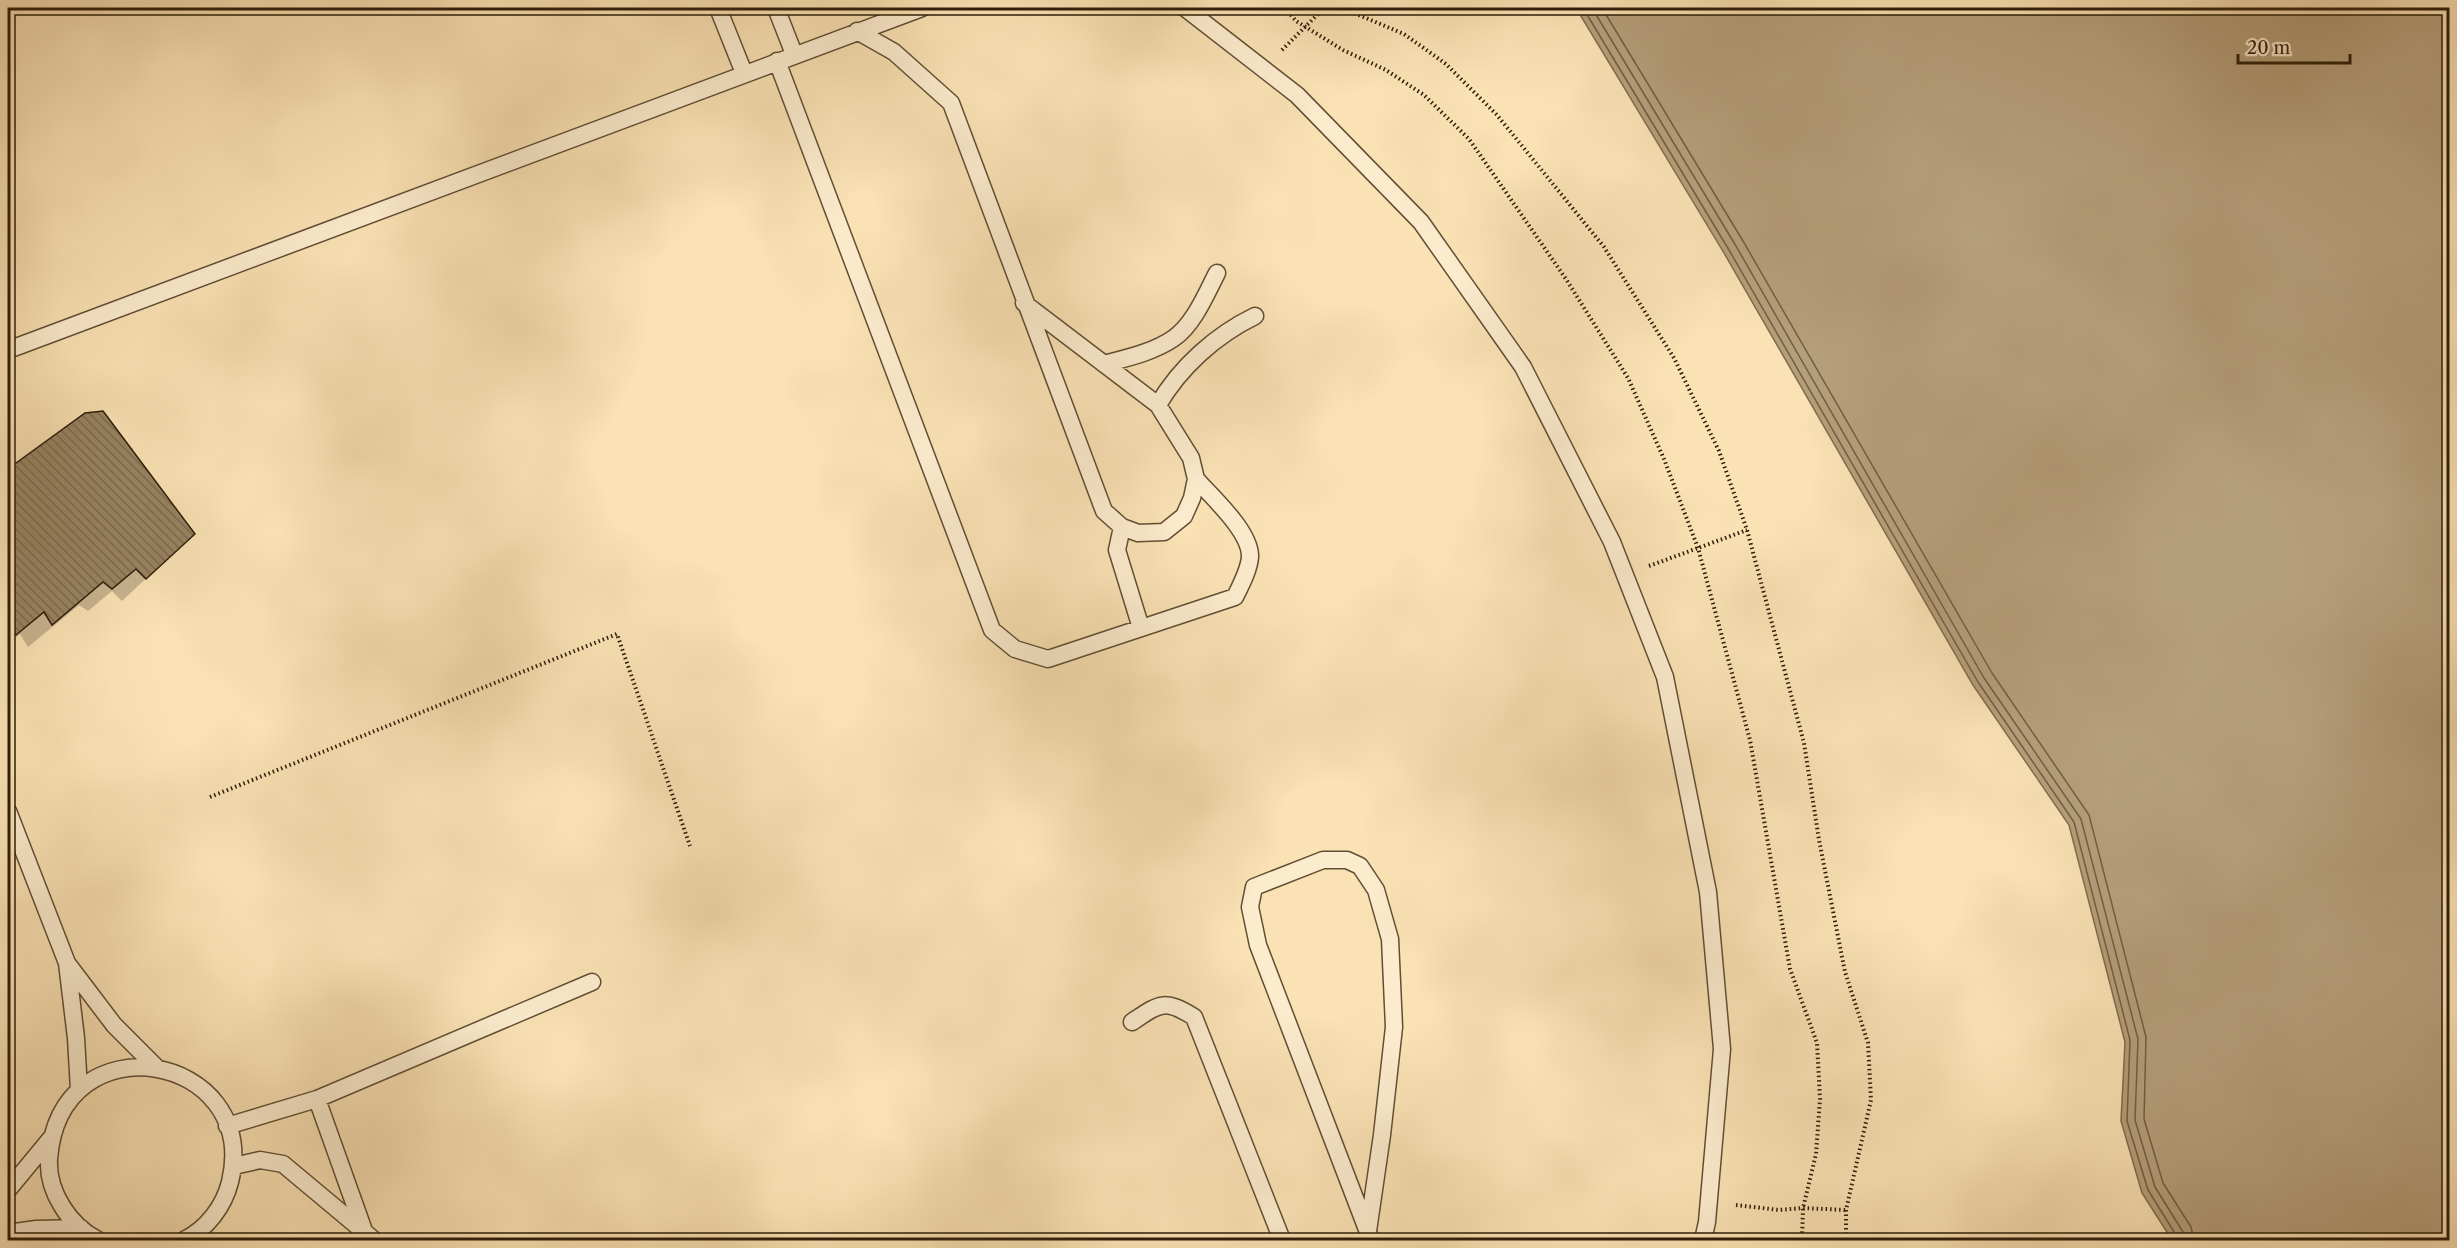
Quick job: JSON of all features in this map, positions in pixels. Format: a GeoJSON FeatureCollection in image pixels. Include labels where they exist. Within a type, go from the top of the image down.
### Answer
{"type":"FeatureCollection","features":[{"type":"Feature","properties":{"kind":"lane"},"geometry":{"type":"LineString","coordinates":[[718,8],[744,73]]}},
{"type":"Feature","properties":{"kind":"lane"},"geometry":{"type":"LineString","coordinates":[[776,8],[794,54]]}},
{"type":"Feature","properties":{"kind":"lane"},"geometry":{"type":"LineString","coordinates":[[8,350],[922,8]]}},
{"type":"Feature","properties":{"kind":"lane"},"geometry":{"type":"LineString","coordinates":[[1185,8],[1297,95],[1421,222],[1523,367],[1612,542],[1665,677],[1708,891],[1722,1049],[1703,1240]]}},
{"type":"Feature","properties":{"kind":"lane"},"geometry":{"type":"LineString","coordinates":[[857,31],[894,52],[951,103],[1024,303],[1104,511],[1122,527],[1138,533],[1164,532],[1184,516],[1192,498],[1196,479],[1191,458],[1158,405],[1024,303]]}},
{"type":"Feature","properties":{"kind":"lane"},"geometry":{"type":"LineString","coordinates":[[777,61],[992,630],[1015,649],[1048,658],[1235,597],[1244,579],[1250,556],[1245,536],[1196,479]]}},
{"type":"Feature","properties":{"kind":"lane"},"geometry":{"type":"LineString","coordinates":[[1104,364],[1151,350],[1175,338],[1199,309],[1217,273]]}},
{"type":"Feature","properties":{"kind":"lane"},"geometry":{"type":"LineString","coordinates":[[1158,405],[1170,384],[1212,343],[1235,326],[1255,316]]}},
{"type":"Feature","properties":{"kind":"lane"},"geometry":{"type":"LineString","coordinates":[[1122,527],[1117,550],[1141,628]]}},
{"type":"Feature","properties":{"kind":"lane"},"geometry":{"type":"LineString","coordinates":[[8,811],[67,963],[76,1038],[79,1090]]}},
{"type":"Feature","properties":{"kind":"lane"},"geometry":{"type":"LineString","coordinates":[[1323,860],[1347,860],[1360,866],[1376,890],[1390,939],[1394,1027],[1370,1236],[1258,945],[1250,907],[1254,887],[1323,860]]}},
{"type":"Feature","properties":{"kind":"lane"},"geometry":{"type":"LineString","coordinates":[[67,963],[114,1025],[156,1067]]}},
{"type":"Feature","properties":{"kind":"lane"},"geometry":{"type":"LineString","coordinates":[[227,1126],[317,1099],[592,982]]}},
{"type":"Feature","properties":{"kind":"lane"},"geometry":{"type":"LineString","coordinates":[[1132,1022],[1157,1005],[1179,1007],[1194,1017],[1282,1240]]}},
{"type":"Feature","properties":{"kind":"lane"},"geometry":{"type":"LineString","coordinates":[[98,1240],[69,1217],[55,1193],[49,1166],[51,1138],[61,1112],[79,1090],[101,1075],[128,1067],[156,1067],[182,1075],[205,1091],[222,1112],[232,1138],[234,1166],[227,1193],[214,1217],[210,1240]]}},
{"type":"Feature","properties":{"kind":"lane"},"geometry":{"type":"LineString","coordinates":[[317,1099],[369,1236]]}},
{"type":"Feature","properties":{"kind":"lane"},"geometry":{"type":"LineString","coordinates":[[8,1190],[51,1138]]}},
{"type":"Feature","properties":{"kind":"lane"},"geometry":{"type":"LineString","coordinates":[[234,1166],[260,1160],[283,1164],[369,1236]]}},
{"type":"Feature","properties":{"kind":"lane"},"geometry":{"type":"LineString","coordinates":[[184,1240],[193,1236],[214,1217]]}},
{"type":"Feature","properties":{"kind":"lane"},"geometry":{"type":"LineString","coordinates":[[8,1233],[36,1229],[81,1228]]}},
{"type":"Feature","properties":{"kind":"path"},"geometry":{"type":"LineString","coordinates":[[1264,69],[1324,8]]}},
{"type":"Feature","properties":{"kind":"path"},"geometry":{"type":"LineString","coordinates":[[1342,8],[1404,33],[1446,64],[1497,116],[1604,247],[1674,358],[1719,451],[1747,530],[1804,742],[1819,840],[1845,972],[1868,1043],[1871,1100],[1846,1210],[1846,1240]]}},
{"type":"Feature","properties":{"kind":"path"},"geometry":{"type":"LineString","coordinates":[[1625,574],[1747,530]]}},
{"type":"Feature","properties":{"kind":"path"},"geometry":{"type":"LineString","coordinates":[[210,797],[617,634],[690,846]]}},
{"type":"Feature","properties":{"kind":"path"},"geometry":{"type":"LineString","coordinates":[[1708,1202],[1779,1210],[1803,1208],[1846,1210]]}},
{"type":"Feature","properties":{"kind":"water"},"geometry":{"type":"Polygon","coordinates":[[[1576,8],[2449,8],[2449,1240],[2172,1240],[2142,1193],[2121,1121],[2125,1042],[2069,825],[1973,685],[1724,253],[1576,8]]]}},
{"type":"Feature","properties":{"kind":"building"},"geometry":{"type":"Polygon","coordinates":[[[103,411],[195,534],[146,579],[136,569],[112,589],[103,582],[52,625],[44,612],[16,635],[8,626],[8,586],[11,583],[8,579],[8,469],[85,413],[103,411]]]}}]}
